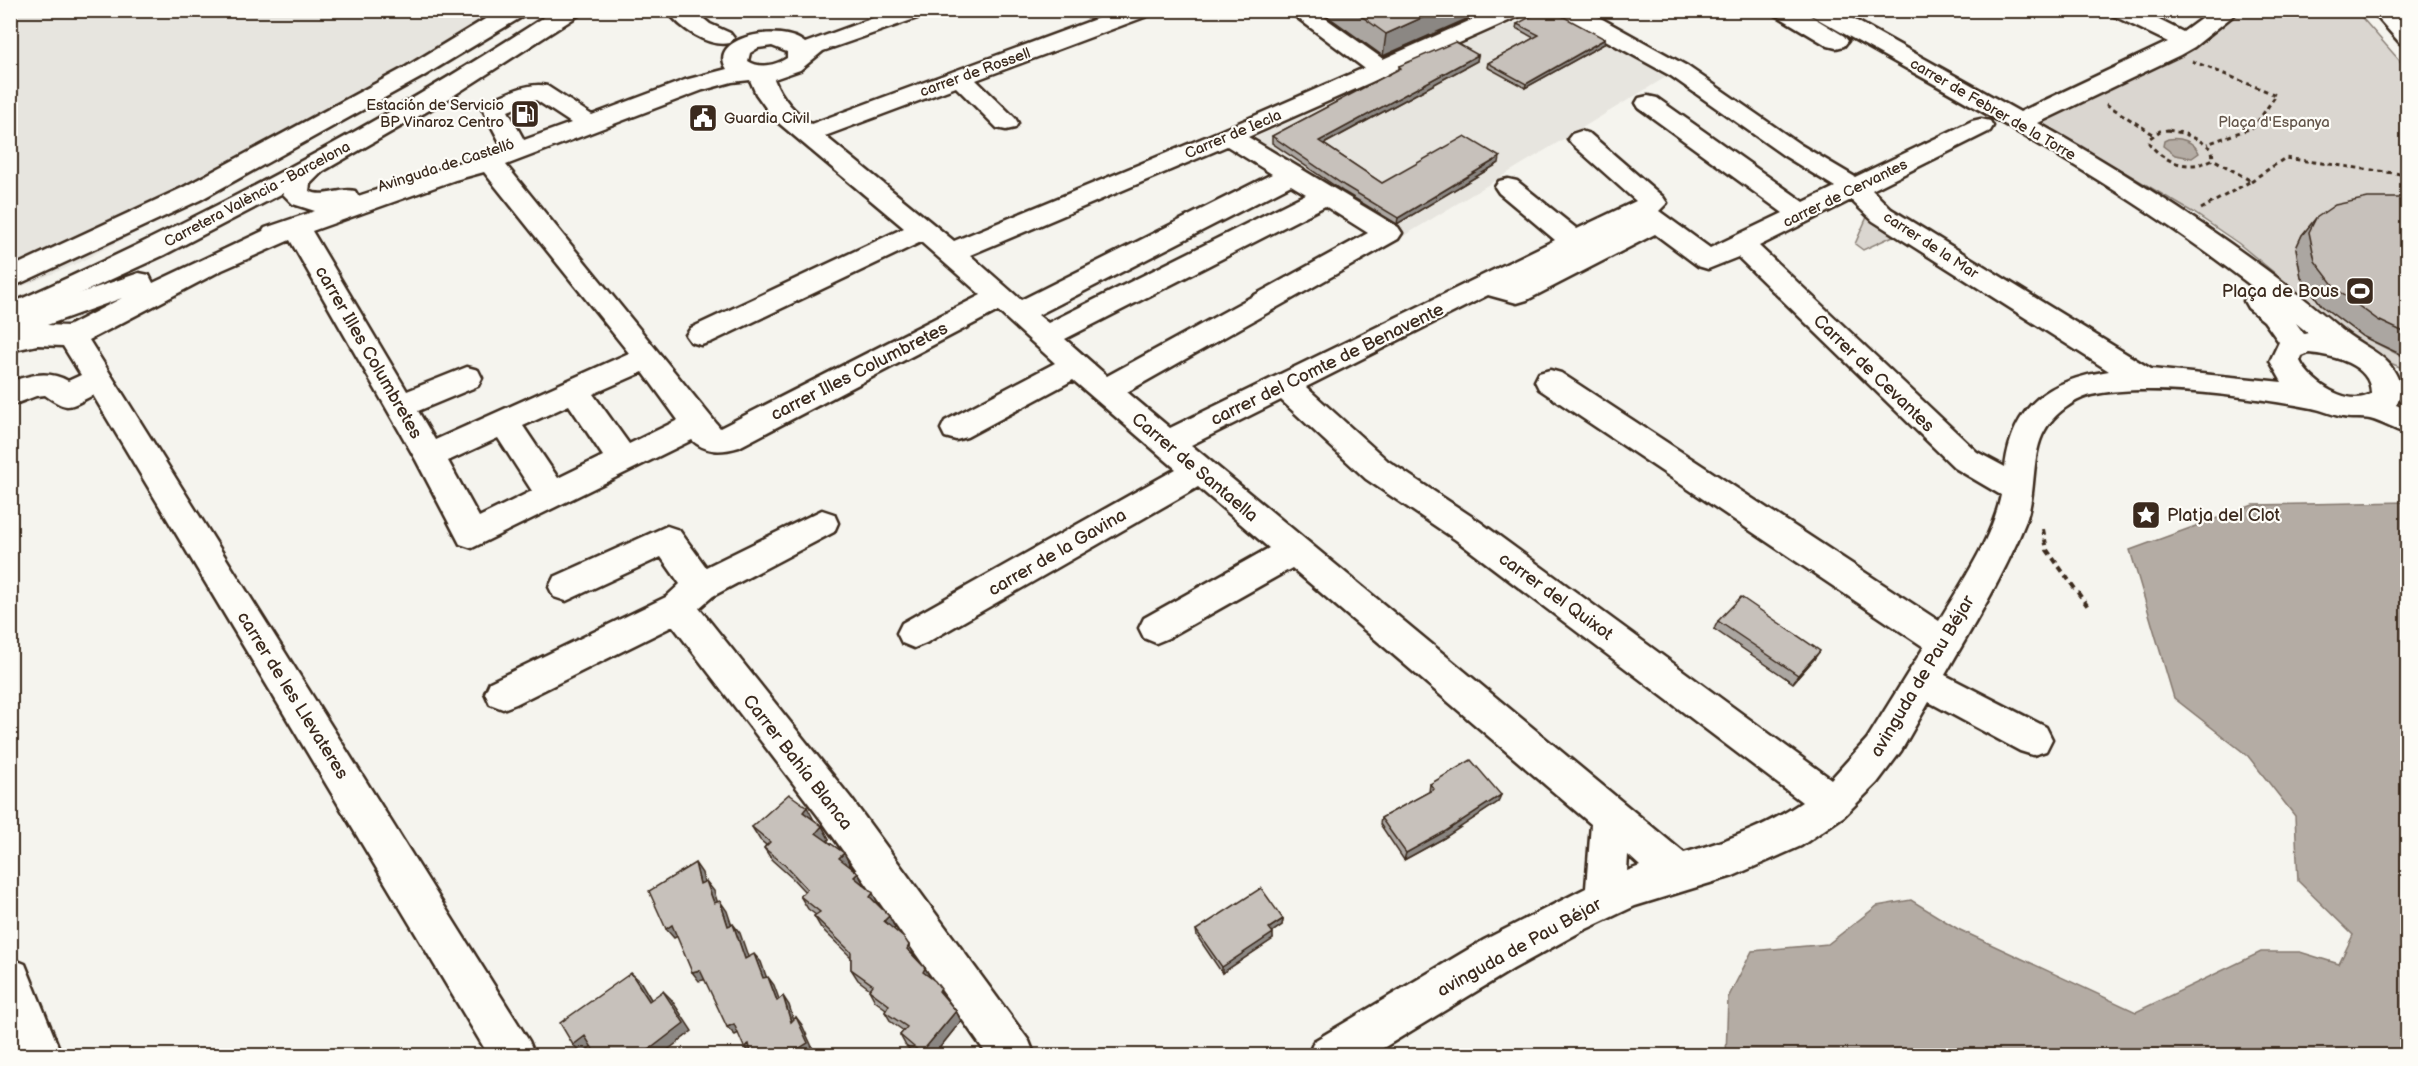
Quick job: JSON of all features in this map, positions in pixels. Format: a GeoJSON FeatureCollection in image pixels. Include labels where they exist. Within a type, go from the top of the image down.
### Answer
{"type":"FeatureCollection","features":[{"type":"Feature","properties":{"kind":"street"},"geometry":{"type":"LineString","coordinates":[[10,279],[191,194],[414,72],[517,10]]}},
{"type":"Feature","properties":{"kind":"street","name":"Carretera València - Barcelona"},"geometry":{"type":"LineString","coordinates":[[10,316],[163,244],[318,163],[469,76],[571,10]]}},
{"type":"Feature","properties":{"kind":"street"},"geometry":{"type":"LineString","coordinates":[[678,10],[702,29],[734,42],[795,37],[875,10]]}},
{"type":"Feature","properties":{"kind":"street"},"geometry":{"type":"LineString","coordinates":[[783,114],[779,86],[793,63],[799,50],[794,44],[767,40],[742,48],[744,66],[777,72],[793,63],[815,46],[918,10]]}},
{"type":"Feature","properties":{"kind":"street","name":"carrer de Rossell"},"geometry":{"type":"LineString","coordinates":[[808,134],[1142,10]]}},
{"type":"Feature","properties":{"kind":"street","name":"Carrer de Iecla"},"geometry":{"type":"LineString","coordinates":[[951,253],[1229,136],[1514,10]]}},
{"type":"Feature","properties":{"kind":"street","name":"carrer de la Mar"},"geometry":{"type":"LineString","coordinates":[[1568,10],[1679,71],[1792,150],[1854,188],[1882,215],[2145,380]]}},
{"type":"Feature","properties":{"kind":"street","name":"carrer de Febrer de la Torre"},"geometry":{"type":"LineString","coordinates":[[1784,10],[2025,152]]}},
{"type":"Feature","properties":{"kind":"street","name":"carrer de Febrer de la Torre"},"geometry":{"type":"LineString","coordinates":[[1819,10],[2019,122],[2165,212],[2223,251],[2347,351]]}},
{"type":"Feature","properties":{"kind":"street"},"geometry":{"type":"LineString","coordinates":[[2120,10],[2186,50]]}},
{"type":"Feature","properties":{"kind":"street"},"geometry":{"type":"LineString","coordinates":[[2019,122],[2186,50],[2229,10]]}},
{"type":"Feature","properties":{"kind":"street"},"geometry":{"type":"LineString","coordinates":[[2382,10],[2408,38]]}},
{"type":"Feature","properties":{"kind":"street"},"geometry":{"type":"LineString","coordinates":[[1308,12],[1381,69]]}},
{"type":"Feature","properties":{"kind":"street","name":"Carrer de Santaella"},"geometry":{"type":"LineString","coordinates":[[722,38],[744,66],[761,76],[768,94],[783,114],[951,253],[1105,391],[1677,872]]}},
{"type":"Feature","properties":{"kind":"street","name":"Avinguda de Castelló"},"geometry":{"type":"LineString","coordinates":[[10,328],[446,174],[490,162],[517,147],[582,119],[716,71],[744,66]]}},
{"type":"Feature","properties":{"kind":"street","name":"Avinguda de Castelló"},"geometry":{"type":"LineString","coordinates":[[318,163],[297,182],[296,194],[306,202],[318,204],[517,147],[731,75],[744,66]]}},
{"type":"Feature","properties":{"kind":"street"},"geometry":{"type":"LineString","coordinates":[[960,78],[1006,123]]}},
{"type":"Feature","properties":{"kind":"street"},"geometry":{"type":"LineString","coordinates":[[517,147],[494,108],[538,91],[582,119]]}},
{"type":"Feature","properties":{"kind":"street"},"geometry":{"type":"LineString","coordinates":[[1648,103],[1802,214]]}},
{"type":"Feature","properties":{"kind":"street","name":"carrer de Cervantes"},"geometry":{"type":"LineString","coordinates":[[1647,216],[1708,260],[1981,126]]}},
{"type":"Feature","properties":{"kind":"street"},"geometry":{"type":"LineString","coordinates":[[1105,391],[1388,233],[1229,136]]}},
{"type":"Feature","properties":{"kind":"street"},"geometry":{"type":"LineString","coordinates":[[1485,285],[1517,293],[1647,216],[1654,203],[1581,139]]}},
{"type":"Feature","properties":{"kind":"street","name":"carrer Illes Columbretes"},"geometry":{"type":"LineString","coordinates":[[490,162],[648,357],[705,434],[716,440],[728,439],[1009,305],[1290,175]]}},
{"type":"Feature","properties":{"kind":"street"},"geometry":{"type":"LineString","coordinates":[[1508,187],[1574,241]]}},
{"type":"Feature","properties":{"kind":"street"},"geometry":{"type":"LineString","coordinates":[[1045,337],[1324,195]]}},
{"type":"Feature","properties":{"kind":"street"},"geometry":{"type":"LineString","coordinates":[[2165,212],[2166,219],[2160,224],[2125,213],[2181,247],[2257,301],[2286,327],[2291,353],[2288,370],[2295,380],[2321,398],[2347,406],[2386,405],[2408,423]]}},
{"type":"Feature","properties":{"kind":"street","name":"carrer del Comte de Benavente"},"geometry":{"type":"LineString","coordinates":[[1168,442],[1574,241],[1647,216]]}},
{"type":"Feature","properties":{"kind":"street","name":"Avinguda de Castelló"},"geometry":{"type":"LineString","coordinates":[[72,336],[212,264],[296,227]]}},
{"type":"Feature","properties":{"kind":"street","name":"carrer Illes Columbretes"},"geometry":{"type":"LineString","coordinates":[[296,227],[429,456],[648,357]]}},
{"type":"Feature","properties":{"kind":"street"},"geometry":{"type":"LineString","coordinates":[[701,335],[924,231]]}},
{"type":"Feature","properties":{"kind":"street","name":"Carrer de Cevantes"},"geometry":{"type":"LineString","coordinates":[[1741,244],[1966,460],[2017,489]]}},
{"type":"Feature","properties":{"kind":"street"},"geometry":{"type":"LineString","coordinates":[[18,348],[38,335],[72,336]]}},
{"type":"Feature","properties":{"kind":"street","name":"carrer de les Llevateres"},"geometry":{"type":"LineString","coordinates":[[72,336],[514,1056]]}},
{"type":"Feature","properties":{"kind":"street"},"geometry":{"type":"LineString","coordinates":[[2291,353],[2320,344],[2347,351],[2376,369],[2408,381]]}},
{"type":"Feature","properties":{"kind":"street","name":"avinguda de Pau Béjar"},"geometry":{"type":"LineString","coordinates":[[2209,385],[2266,369],[2291,353]]}},
{"type":"Feature","properties":{"kind":"street"},"geometry":{"type":"LineString","coordinates":[[956,429],[1076,365]]}},
{"type":"Feature","properties":{"kind":"street"},"geometry":{"type":"LineString","coordinates":[[2376,369],[2387,389],[2386,405]]}},
{"type":"Feature","properties":{"kind":"street"},"geometry":{"type":"LineString","coordinates":[[400,406],[467,378]]}},
{"type":"Feature","properties":{"kind":"street"},"geometry":{"type":"LineString","coordinates":[[10,395],[45,383],[57,386],[65,396],[99,379]]}},
{"type":"Feature","properties":{"kind":"street","name":"avinguda de Pau Béjar"},"geometry":{"type":"LineString","coordinates":[[1329,1056],[1526,940],[1605,898],[1677,872],[1734,856],[1780,837],[1830,804],[1864,771],[1891,734],[1946,643],[2015,506],[2022,446],[2026,433],[2037,417],[2052,402],[2071,389],[2096,382],[2145,380],[2321,398]]}},
{"type":"Feature","properties":{"kind":"street"},"geometry":{"type":"LineString","coordinates":[[1550,381],[1946,643]]}},
{"type":"Feature","properties":{"kind":"street","name":"carrer del Quixot"},"geometry":{"type":"LineString","coordinates":[[1284,385],[1377,470],[1468,531],[1808,783],[1830,804]]}},
{"type":"Feature","properties":{"kind":"street"},"geometry":{"type":"LineString","coordinates":[[574,390],[623,460]]}},
{"type":"Feature","properties":{"kind":"street"},"geometry":{"type":"LineString","coordinates":[[504,422],[552,496]]}},
{"type":"Feature","properties":{"kind":"street"},"geometry":{"type":"LineString","coordinates":[[429,456],[472,535],[698,424]]}},
{"type":"Feature","properties":{"kind":"street","name":"carrer de la Gavina"},"geometry":{"type":"LineString","coordinates":[[914,633],[1201,470]]}},
{"type":"Feature","properties":{"kind":"street"},"geometry":{"type":"LineString","coordinates":[[503,693],[689,597],[822,522]]}},
{"type":"Feature","properties":{"kind":"street","name":"Carrer Bahía Blanca"},"geometry":{"type":"LineString","coordinates":[[566,587],[667,539],[689,597],[836,809],[1014,1056]]}},
{"type":"Feature","properties":{"kind":"street"},"geometry":{"type":"LineString","coordinates":[[1156,628],[1294,550]]}},
{"type":"Feature","properties":{"kind":"street"},"geometry":{"type":"LineString","coordinates":[[1922,681],[2033,739]]}},
{"type":"Feature","properties":{"kind":"street"},"geometry":{"type":"LineString","coordinates":[[1605,898],[1611,816]]}},
{"type":"Feature","properties":{"kind":"street"},"geometry":{"type":"LineString","coordinates":[[10,979],[41,1056]]}},
{"type":"Feature","properties":{"kind":"path"},"geometry":{"type":"LineString","coordinates":[[2186,50],[2200,65],[2276,95],[2254,127],[2207,144]]}},
{"type":"Feature","properties":{"kind":"path"},"geometry":{"type":"LineString","coordinates":[[2101,101],[2153,134]]}},
{"type":"Feature","properties":{"kind":"path"},"geometry":{"type":"LineString","coordinates":[[2160,131],[2179,131],[2207,144],[2212,149],[2212,159],[2200,166],[2169,160],[2153,149],[2149,143],[2153,134],[2160,131]]}},
{"type":"Feature","properties":{"kind":"path"},"geometry":{"type":"LineString","coordinates":[[2197,212],[2251,181],[2285,158],[2408,174]]}},
{"type":"Feature","properties":{"kind":"path"},"geometry":{"type":"LineString","coordinates":[[2212,159],[2251,181]]}},
{"type":"Feature","properties":{"kind":"path"},"geometry":{"type":"LineString","coordinates":[[2043,529],[2047,550],[2089,608]]}},
{"type":"Feature","properties":{"kind":"shaded area"},"geometry":{"type":"Polygon","coordinates":[[[11,11],[533,11],[429,77],[78,263],[11,291],[11,11]]]}},
{"type":"Feature","properties":{"kind":"shaded area"},"geometry":{"type":"Polygon","coordinates":[[[1543,11],[1576,23],[1666,77],[1402,237],[1250,141],[1505,26],[1543,11]]]}},
{"type":"Feature","properties":{"kind":"shaded area"},"geometry":{"type":"Polygon","coordinates":[[[2168,139],[2186,141],[2194,145],[2199,153],[2192,158],[2175,155],[2163,146],[2164,141],[2168,139]]]}},
{"type":"Feature","properties":{"kind":"shaded area"},"geometry":{"type":"Polygon","coordinates":[[[2407,502],[2407,1055],[1726,1055],[1728,998],[1752,951],[1828,944],[1877,906],[1911,900],[1958,929],[2136,1012],[2261,952],[2300,952],[2339,964],[2353,935],[2298,881],[2295,816],[2248,756],[2174,698],[2130,550],[2253,505],[2407,502]]]}},
{"type":"Feature","properties":{"kind":"green space","name":"Plaça d'Espanya"},"geometry":{"type":"Polygon","coordinates":[[[2241,11],[2356,11],[2407,69],[2407,218],[2302,235],[2296,248],[2301,277],[2322,306],[2362,336],[2407,359],[2407,370],[2369,354],[2334,329],[2294,289],[2238,243],[2194,213],[2039,122],[2175,57],[2241,11]]]}},
{"type":"Feature","properties":{"kind":"green space"},"geometry":{"type":"Polygon","coordinates":[[[1867,217],[1893,236],[1863,250],[1855,244],[1867,217]]]}},
{"type":"Feature","properties":{"kind":"building"},"geometry":{"type":"Polygon","coordinates":[[[1353,10],[1439,10],[1386,34],[1353,10]]]}},
{"type":"Feature","properties":{"kind":"building"},"geometry":{"type":"Polygon","coordinates":[[[1543,10],[1551,10],[1605,39],[1526,84],[1488,63],[1539,35],[1517,24],[1543,10]]]}},
{"type":"Feature","properties":{"kind":"building"},"geometry":{"type":"Polygon","coordinates":[[[1455,42],[1478,55],[1319,141],[1382,183],[1465,136],[1500,157],[1398,218],[1345,186],[1272,136],[1401,68],[1399,66],[1455,42]]]}},
{"type":"Feature","properties":{"kind":"building","name":"Plaça de Bous"},"geometry":{"type":"Polygon","coordinates":[[[2368,198],[2408,200],[2408,334],[2378,320],[2337,290],[2315,261],[2309,232],[2316,218],[2335,205],[2368,198]]]}},
{"type":"Feature","properties":{"kind":"building"},"geometry":{"type":"Polygon","coordinates":[[[1741,597],[1820,651],[1798,675],[1718,621],[1741,597]]]}},
{"type":"Feature","properties":{"kind":"building"},"geometry":{"type":"Polygon","coordinates":[[[1471,760],[1501,795],[1446,831],[1406,853],[1381,818],[1434,789],[1430,784],[1471,760]]]}},
{"type":"Feature","properties":{"kind":"building"},"geometry":{"type":"Polygon","coordinates":[[[789,794],[807,807],[803,812],[822,826],[816,833],[844,853],[839,858],[858,873],[854,877],[873,893],[870,897],[889,916],[884,921],[905,939],[909,945],[907,949],[925,968],[923,972],[935,981],[941,989],[939,991],[956,1011],[921,1053],[900,1035],[907,1027],[885,1012],[889,1005],[869,990],[873,985],[851,969],[851,952],[814,916],[820,912],[800,896],[807,889],[785,865],[764,848],[770,842],[752,827],[789,794]]]}},
{"type":"Feature","properties":{"kind":"building"},"geometry":{"type":"Polygon","coordinates":[[[695,863],[700,884],[706,881],[714,903],[720,901],[728,926],[733,924],[745,959],[754,954],[763,978],[768,977],[777,1001],[783,996],[791,1022],[796,1017],[808,1043],[787,1056],[752,1056],[749,1044],[744,1047],[734,1024],[727,1027],[700,970],[692,972],[672,925],[666,929],[649,891],[695,863]]]}},
{"type":"Feature","properties":{"kind":"building"},"geometry":{"type":"Polygon","coordinates":[[[1261,888],[1283,919],[1269,928],[1273,933],[1222,967],[1196,930],[1261,888]]]}},
{"type":"Feature","properties":{"kind":"building"},"geometry":{"type":"Polygon","coordinates":[[[631,973],[649,1001],[663,991],[684,1023],[641,1056],[597,1056],[585,1036],[573,1045],[560,1023],[631,973]]]}},
{"type":"Feature","properties":{"kind":"place","name":"Estación de Servicio BP Vinaroz Centro"},"geometry":{"type":"Point","coordinates":[525,114]}},
{"type":"Feature","properties":{"kind":"place","name":"Guardia Civil"},"geometry":{"type":"Point","coordinates":[703,118]}},
{"type":"Feature","properties":{"kind":"place","name":"Plaça de Bous"},"geometry":{"type":"Point","coordinates":[2360,291]}},
{"type":"Feature","properties":{"kind":"place","name":"Platja del Clot"},"geometry":{"type":"Point","coordinates":[2146,515]}}]}
